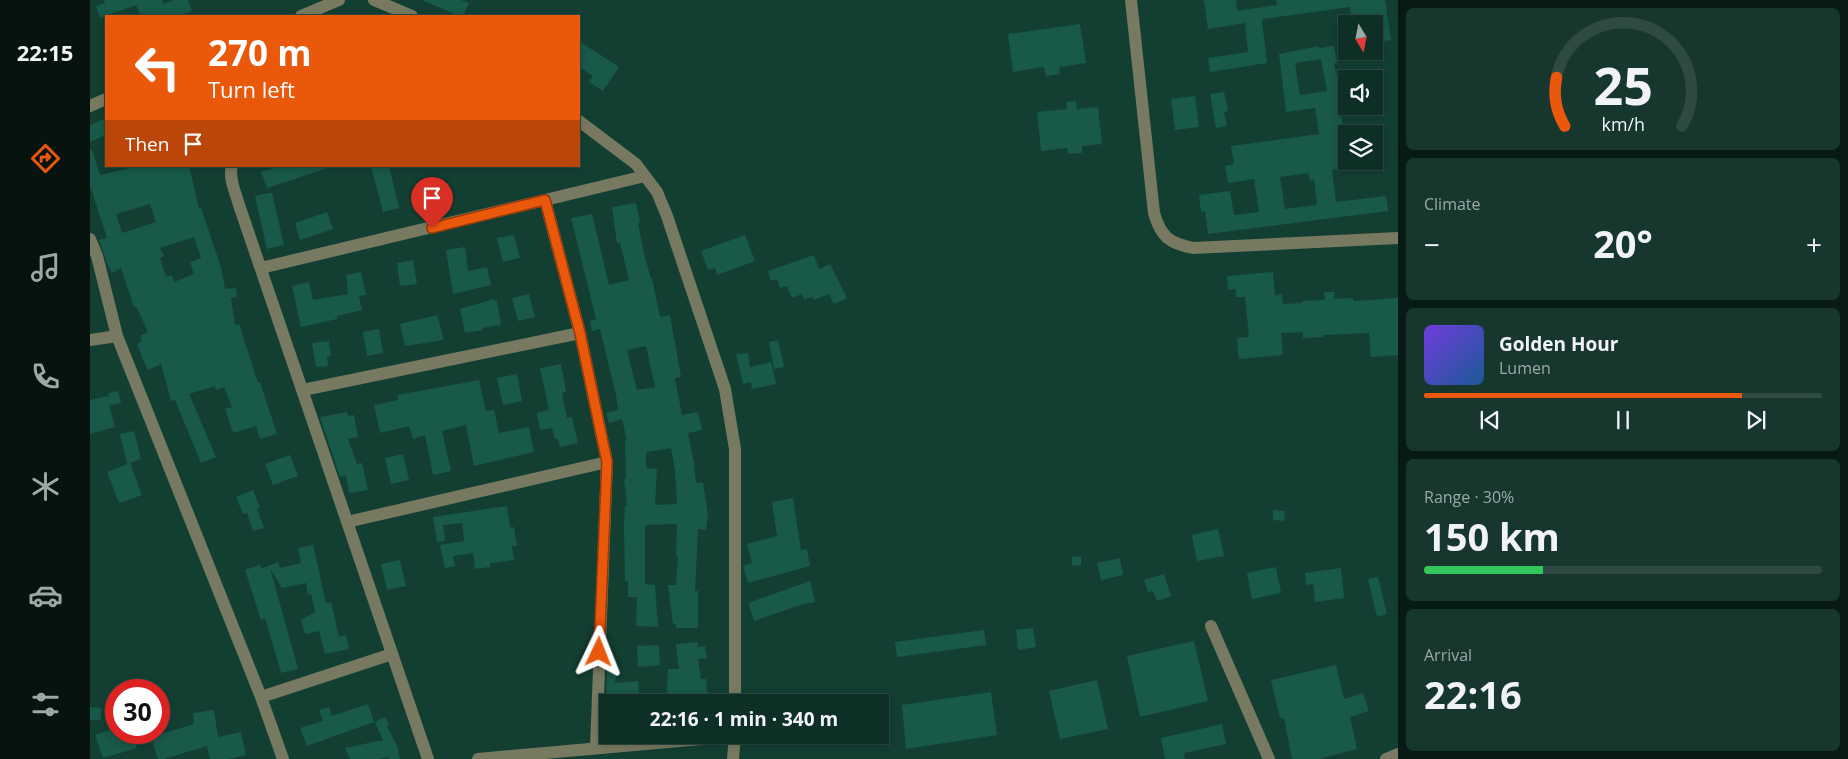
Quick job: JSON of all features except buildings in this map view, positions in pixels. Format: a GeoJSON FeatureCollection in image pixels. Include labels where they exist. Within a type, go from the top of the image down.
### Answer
{"type":"FeatureCollection","features":[{"type":"Feature","properties":{"kind":"street"},"geometry":{"type":"LineString","coordinates":[[302,15],[339,0]]}},
{"type":"Feature","properties":{"kind":"street"},"geometry":{"type":"LineString","coordinates":[[374,0],[410,15]]}},
{"type":"Feature","properties":{"kind":"street"},"geometry":{"type":"LineString","coordinates":[[1131,0],[1154,213],[1158,228],[1163,235],[1171,242],[1193,248],[1398,238]]}},
{"type":"Feature","properties":{"kind":"street"},"geometry":{"type":"LineString","coordinates":[[90,106],[105,99]]}},
{"type":"Feature","properties":{"kind":"street"},"geometry":{"type":"LineString","coordinates":[[580,122],[636,164],[657,192],[667,216],[725,389],[735,449],[735,694]]}},
{"type":"Feature","properties":{"kind":"street"},"geometry":{"type":"LineString","coordinates":[[231,167],[232,182],[428,759]]}},
{"type":"Feature","properties":{"kind":"street"},"geometry":{"type":"LineString","coordinates":[[261,268],[645,176]]}},
{"type":"Feature","properties":{"kind":"street"},"geometry":{"type":"LineString","coordinates":[[545,200],[580,333],[607,462],[596,747]]}},
{"type":"Feature","properties":{"kind":"street"},"geometry":{"type":"LineString","coordinates":[[90,239],[117,336],[284,759]]}},
{"type":"Feature","properties":{"kind":"street"},"geometry":{"type":"LineString","coordinates":[[302,390],[580,333]]}},
{"type":"Feature","properties":{"kind":"street"},"geometry":{"type":"LineString","coordinates":[[90,340],[117,336]]}},
{"type":"Feature","properties":{"kind":"street"},"geometry":{"type":"LineString","coordinates":[[347,522],[607,462]]}},
{"type":"Feature","properties":{"kind":"street"},"geometry":{"type":"LineString","coordinates":[[1211,626],[1269,759]]}},
{"type":"Feature","properties":{"kind":"street"},"geometry":{"type":"LineString","coordinates":[[261,697],[392,654]]}},
{"type":"Feature","properties":{"kind":"street"},"geometry":{"type":"LineString","coordinates":[[478,759],[631,744]]}},
{"type":"Feature","properties":{"kind":"street"},"geometry":{"type":"LineString","coordinates":[[733,759],[734,744]]}},
{"type":"Feature","properties":{"kind":"street"},"geometry":{"type":"LineString","coordinates":[[1386,759],[1398,754]]}},
{"type":"Feature","properties":{"kind":"route"},"geometry":{"type":"LineString","coordinates":[[432,228],[545,200],[580,333],[607,462],[599,652]]}}]}
